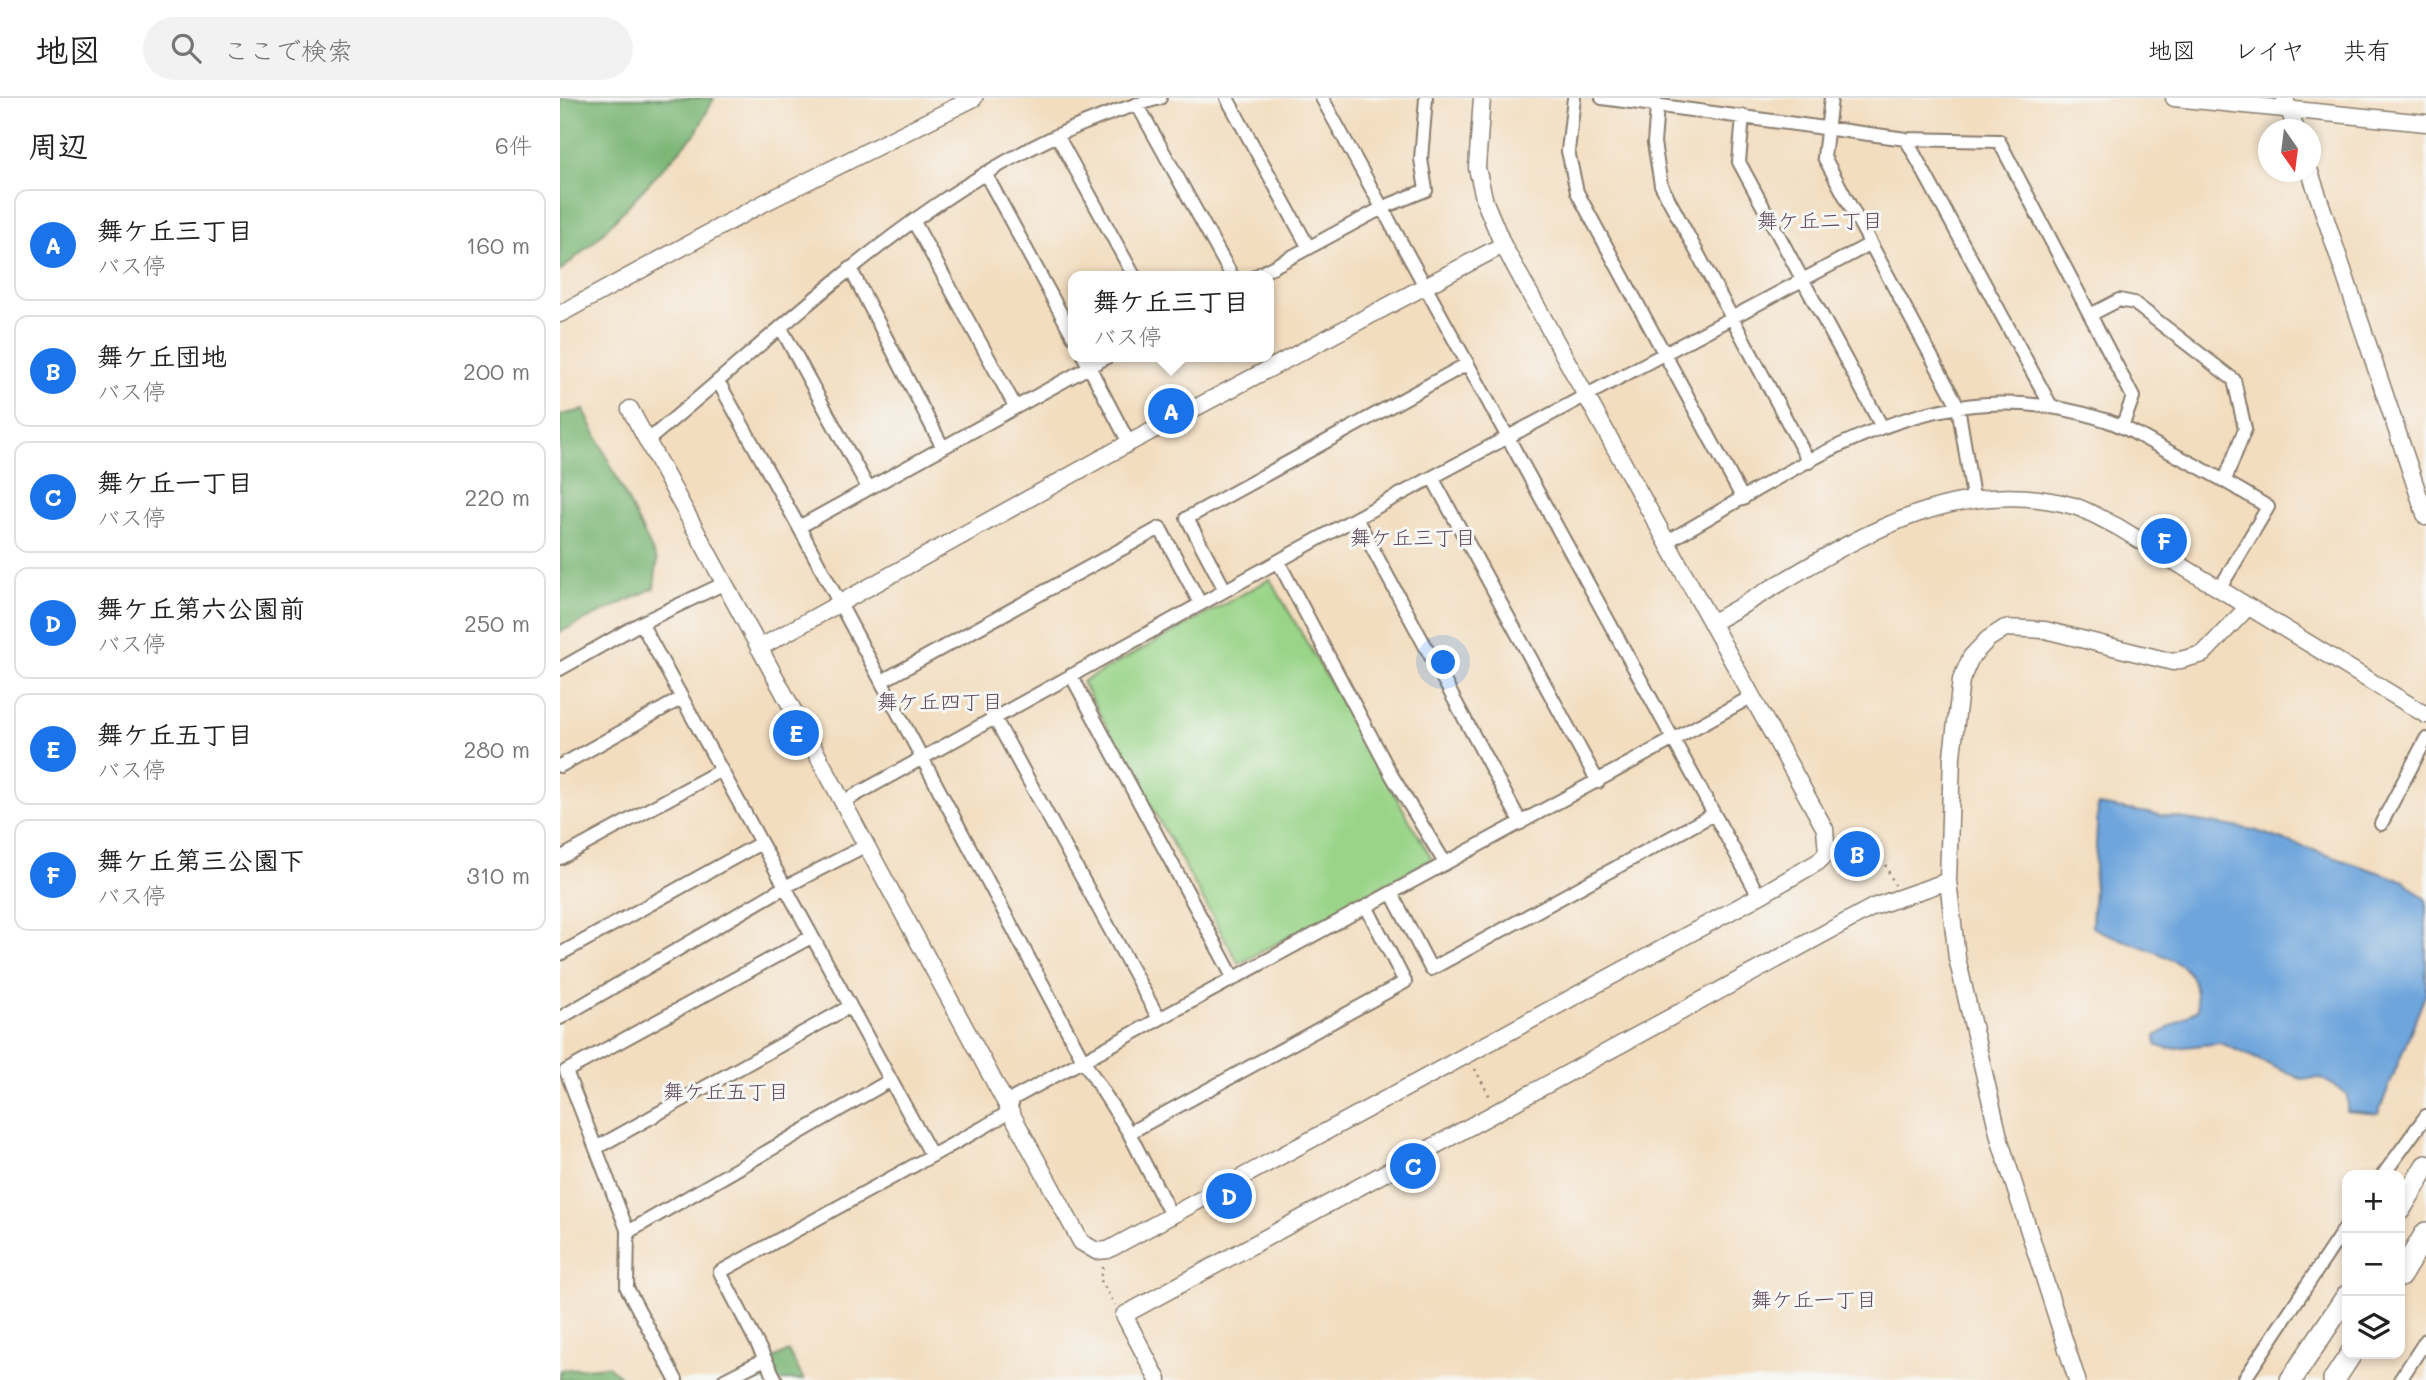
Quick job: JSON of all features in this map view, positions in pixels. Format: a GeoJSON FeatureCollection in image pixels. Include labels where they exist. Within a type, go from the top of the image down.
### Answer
{"type":"FeatureCollection","features":[{"type":"Feature","properties":{"kind":"highway"},"geometry":{"type":"LineString","coordinates":[[2405,1201],[2426,1166]]}},
{"type":"Feature","properties":{"kind":"highway"},"geometry":{"type":"LineString","coordinates":[[2405,1268],[2426,1233]]}},
{"type":"Feature","properties":{"kind":"highway"},"geometry":{"type":"LineString","coordinates":[[2291,1380],[2342,1304]]}},
{"type":"Feature","properties":{"kind":"highway"},"geometry":{"type":"LineString","coordinates":[[2333,1380],[2348,1359]]}},
{"type":"Feature","properties":{"kind":"street"},"geometry":{"type":"LineString","coordinates":[[560,314],[760,205],[974,98]]}},
{"type":"Feature","properties":{"kind":"street"},"geometry":{"type":"LineString","coordinates":[[647,441],[719,383],[850,268],[985,173],[1058,137],[1138,104],[1160,98]]}},
{"type":"Feature","properties":{"kind":"street"},"geometry":{"type":"LineString","coordinates":[[1227,98],[1309,248]]}},
{"type":"Feature","properties":{"kind":"street"},"geometry":{"type":"LineString","coordinates":[[1322,98],[1384,207],[1712,815],[1759,896]]}},
{"type":"Feature","properties":{"kind":"street"},"geometry":{"type":"LineString","coordinates":[[1265,271],[1384,207],[1426,190],[1421,159],[1426,98]]}},
{"type":"Feature","properties":{"kind":"street"},"geometry":{"type":"LineString","coordinates":[[630,409],[1082,1242],[1096,1251],[1108,1250],[1759,896],[1818,862],[1827,853],[1825,829],[1503,245],[1485,202],[1477,168],[1482,98]]}},
{"type":"Feature","properties":{"kind":"street"},"geometry":{"type":"LineString","coordinates":[[1574,98],[1568,151],[1577,192],[1743,499]]}},
{"type":"Feature","properties":{"kind":"street"},"geometry":{"type":"LineString","coordinates":[[1602,98],[1657,107],[1827,126],[1906,139],[1999,141],[2133,397],[2122,427]]}},
{"type":"Feature","properties":{"kind":"street"},"geometry":{"type":"LineString","coordinates":[[1831,98],[1824,157],[1958,406],[1973,498]]}},
{"type":"Feature","properties":{"kind":"street"},"geometry":{"type":"LineString","coordinates":[[2175,98],[2287,104],[2426,123]]}},
{"type":"Feature","properties":{"kind":"street"},"geometry":{"type":"LineString","coordinates":[[1138,104],[1229,271]]}},
{"type":"Feature","properties":{"kind":"street"},"geometry":{"type":"LineString","coordinates":[[1657,107],[1654,143],[1661,185],[1810,462]]}},
{"type":"Feature","properties":{"kind":"street"},"geometry":{"type":"LineString","coordinates":[[1743,116],[1739,162],[1882,427]]}},
{"type":"Feature","properties":{"kind":"street"},"geometry":{"type":"LineString","coordinates":[[1058,137],[1131,271]]}},
{"type":"Feature","properties":{"kind":"street"},"geometry":{"type":"LineString","coordinates":[[1906,139],[2051,406]]}},
{"type":"Feature","properties":{"kind":"street"},"geometry":{"type":"LineString","coordinates":[[985,173],[1068,327]]}},
{"type":"Feature","properties":{"kind":"street"},"geometry":{"type":"LineString","coordinates":[[2313,182],[2426,517]]}},
{"type":"Feature","properties":{"kind":"street"},"geometry":{"type":"LineString","coordinates":[[914,222],[1015,406]]}},
{"type":"Feature","properties":{"kind":"street"},"geometry":{"type":"LineString","coordinates":[[843,802],[1356,518],[1870,244]]}},
{"type":"Feature","properties":{"kind":"street"},"geometry":{"type":"LineString","coordinates":[[759,648],[1129,443],[1503,245]]}},
{"type":"Feature","properties":{"kind":"street"},"geometry":{"type":"LineString","coordinates":[[850,268],[942,446]]}},
{"type":"Feature","properties":{"kind":"street"},"geometry":{"type":"LineString","coordinates":[[2090,315],[2119,300],[2134,303],[2234,380],[2245,429],[2225,480]]}},
{"type":"Feature","properties":{"kind":"street"},"geometry":{"type":"LineString","coordinates":[[781,328],[868,488]]}},
{"type":"Feature","properties":{"kind":"street"},"geometry":{"type":"LineString","coordinates":[[799,527],[1015,406],[1085,362]]}},
{"type":"Feature","properties":{"kind":"street"},"geometry":{"type":"LineString","coordinates":[[1088,362],[1129,443]]}},
{"type":"Feature","properties":{"kind":"street"},"geometry":{"type":"LineString","coordinates":[[1225,590],[1187,518],[1468,364]]}},
{"type":"Feature","properties":{"kind":"street"},"geometry":{"type":"LineString","coordinates":[[719,383],[882,681],[1083,1060],[1129,1133],[1172,1217]]}},
{"type":"Feature","properties":{"kind":"street"},"geometry":{"type":"LineString","coordinates":[[1668,541],[1810,462],[1882,427],[1921,413],[1997,402],[2051,406],[2122,427],[2225,480],[2268,507],[2220,589]]}},
{"type":"Feature","properties":{"kind":"street"},"geometry":{"type":"LineString","coordinates":[[1433,479],[1598,782]]}},
{"type":"Feature","properties":{"kind":"street"},"geometry":{"type":"LineString","coordinates":[[1713,622],[1862,538],[1914,513],[1973,498],[2029,497],[2077,507],[2118,527],[2426,715]]}},
{"type":"Feature","properties":{"kind":"street"},"geometry":{"type":"LineString","coordinates":[[1356,518],[1521,822]]}},
{"type":"Feature","properties":{"kind":"street"},"geometry":{"type":"LineString","coordinates":[[882,681],[1160,528],[1200,603]]}},
{"type":"Feature","properties":{"kind":"street"},"geometry":{"type":"LineString","coordinates":[[1279,563],[1392,776],[1445,863]]}},
{"type":"Feature","properties":{"kind":"street"},"geometry":{"type":"LineString","coordinates":[[560,669],[641,623],[723,584]]}},
{"type":"Feature","properties":{"kind":"street"},"geometry":{"type":"LineString","coordinates":[[2077,1380],[2000,1141],[1957,958],[1948,881],[1952,756],[1961,680],[1971,657],[1988,639],[2005,628],[2045,629],[2173,662],[2203,654],[2247,608]]}},
{"type":"Feature","properties":{"kind":"street"},"geometry":{"type":"LineString","coordinates":[[641,623],[783,888],[932,1154]]}},
{"type":"Feature","properties":{"kind":"street"},"geometry":{"type":"LineString","coordinates":[[1072,675],[1234,979]]}},
{"type":"Feature","properties":{"kind":"street"},"geometry":{"type":"LineString","coordinates":[[776,1380],[720,1272],[1009,1111],[1014,1098],[1751,697]]}},
{"type":"Feature","properties":{"kind":"street"},"geometry":{"type":"LineString","coordinates":[[560,766],[682,698]]}},
{"type":"Feature","properties":{"kind":"street"},"geometry":{"type":"LineString","coordinates":[[995,716],[1159,1019]]}},
{"type":"Feature","properties":{"kind":"street"},"geometry":{"type":"LineString","coordinates":[[2381,824],[2426,739]]}},
{"type":"Feature","properties":{"kind":"street"},"geometry":{"type":"LineString","coordinates":[[560,858],[721,770]]}},
{"type":"Feature","properties":{"kind":"street"},"geometry":{"type":"LineString","coordinates":[[1392,894],[1431,968],[1712,815]]}},
{"type":"Feature","properties":{"kind":"street"},"geometry":{"type":"LineString","coordinates":[[560,954],[759,844]]}},
{"type":"Feature","properties":{"kind":"street"},"geometry":{"type":"LineString","coordinates":[[560,1018],[783,888],[865,846]]}},
{"type":"Feature","properties":{"kind":"street"},"geometry":{"type":"LineString","coordinates":[[1158,1380],[1124,1315],[1872,907],[1948,881]]}},
{"type":"Feature","properties":{"kind":"street"},"geometry":{"type":"LineString","coordinates":[[1129,1133],[1405,982],[1367,908]]}},
{"type":"Feature","properties":{"kind":"street"},"geometry":{"type":"LineString","coordinates":[[676,1380],[627,1288],[628,1232],[566,1071],[811,937]]}},
{"type":"Feature","properties":{"kind":"street"},"geometry":{"type":"LineString","coordinates":[[596,1148],[849,1007]]}},
{"type":"Feature","properties":{"kind":"street"},"geometry":{"type":"LineString","coordinates":[[628,1232],[889,1081]]}},
{"type":"Feature","properties":{"kind":"street"},"geometry":{"type":"LineString","coordinates":[[2387,1170],[2426,1116]]}},
{"type":"Feature","properties":{"kind":"street"},"geometry":{"type":"LineString","coordinates":[[2245,1380],[2342,1233]]}},
{"type":"Feature","properties":{"kind":"street"},"geometry":{"type":"LineString","coordinates":[[2400,1380],[2426,1340]]}},
{"type":"Feature","properties":{"kind":"street"},"geometry":{"type":"LineString","coordinates":[[724,1380],[765,1359]]}},
{"type":"Feature","properties":{"kind":"path"},"geometry":{"type":"LineString","coordinates":[[1876,846],[1900,897]]}},
{"type":"Feature","properties":{"kind":"path"},"geometry":{"type":"LineString","coordinates":[[1467,1056],[1499,1112]]}},
{"type":"Feature","properties":{"kind":"path"},"geometry":{"type":"LineString","coordinates":[[1108,1250],[1100,1279],[1112,1302],[1124,1315]]}},
{"type":"Feature","properties":{"kind":"green space"},"geometry":{"type":"Polygon","coordinates":[[[560,98],[714,98],[696,133],[596,240],[560,271],[560,98]]]}},
{"type":"Feature","properties":{"kind":"green space"},"geometry":{"type":"Polygon","coordinates":[[[584,410],[657,561],[654,588],[560,632],[560,415],[584,410]]]}},
{"type":"Feature","properties":{"kind":"green space"},"geometry":{"type":"Polygon","coordinates":[[[1270,579],[1432,859],[1239,964],[1082,682],[1270,579]]]}},
{"type":"Feature","properties":{"kind":"green space"},"geometry":{"type":"Polygon","coordinates":[[[788,1351],[804,1380],[735,1380],[788,1351]]]}},
{"type":"Feature","properties":{"kind":"green space"},"geometry":{"type":"Polygon","coordinates":[[[608,1366],[624,1380],[560,1380],[560,1370],[608,1366]]]}},
{"type":"Feature","properties":{"kind":"water"},"geometry":{"type":"Polygon","coordinates":[[[2098,805],[2254,830],[2404,881],[2426,900],[2426,993],[2378,1114],[2347,1111],[2347,1094],[2321,1078],[2301,1079],[2221,1043],[2167,1049],[2156,1045],[2156,1036],[2198,1009],[2194,983],[2184,968],[2173,960],[2092,927],[2098,805]]]}},
{"type":"Feature","properties":{"kind":"place","name":"舞ケ丘三丁目"},"geometry":{"type":"Point","coordinates":[1171,411]}},
{"type":"Feature","properties":{"kind":"place","name":"舞ケ丘第三公園下"},"geometry":{"type":"Point","coordinates":[2164,541]}},
{"type":"Feature","properties":{"kind":"place","name":"舞ケ丘五丁目"},"geometry":{"type":"Point","coordinates":[796,733]}},
{"type":"Feature","properties":{"kind":"place","name":"舞ケ丘団地"},"geometry":{"type":"Point","coordinates":[1857,854]}},
{"type":"Feature","properties":{"kind":"place","name":"舞ケ丘一丁目"},"geometry":{"type":"Point","coordinates":[1413,1166]}},
{"type":"Feature","properties":{"kind":"place","name":"舞ケ丘第六公園前"},"geometry":{"type":"Point","coordinates":[1229,1196]}},
{"type":"Feature","properties":{"kind":"district","name":"舞ケ丘二丁目"},"geometry":{"type":"Point","coordinates":[1820,221]}},
{"type":"Feature","properties":{"kind":"district","name":"舞ケ丘三丁目"},"geometry":{"type":"Point","coordinates":[1413,538]}},
{"type":"Feature","properties":{"kind":"district","name":"舞ケ丘四丁目"},"geometry":{"type":"Point","coordinates":[940,702]}},
{"type":"Feature","properties":{"kind":"district","name":"舞ケ丘五丁目"},"geometry":{"type":"Point","coordinates":[726,1092]}},
{"type":"Feature","properties":{"kind":"district","name":"舞ケ丘一丁目"},"geometry":{"type":"Point","coordinates":[1814,1300]}}]}
